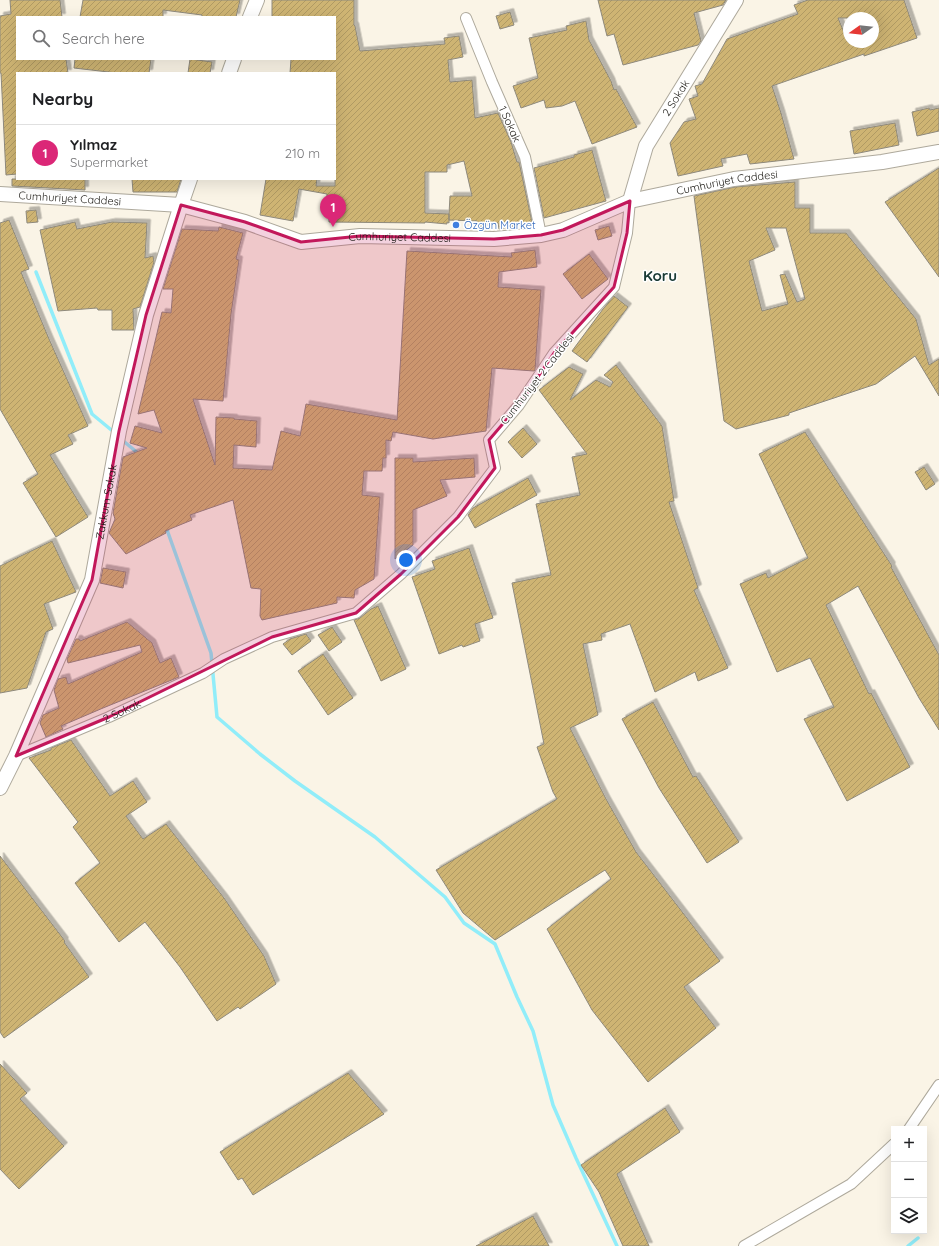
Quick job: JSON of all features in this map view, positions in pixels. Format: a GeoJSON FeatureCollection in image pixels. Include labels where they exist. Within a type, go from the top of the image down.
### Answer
{"type":"FeatureCollection","features":[{"type":"Feature","properties":{"kind":"street"},"geometry":{"type":"LineString","coordinates":[[250,16],[257,0]]}},
{"type":"Feature","properties":{"kind":"street","name":"2 Sokak"},"geometry":{"type":"LineString","coordinates":[[630,201],[646,146],[736,0]]}},
{"type":"Feature","properties":{"kind":"street","name":"1 Sokak"},"geometry":{"type":"LineString","coordinates":[[466,18],[525,157],[541,235]]}},
{"type":"Feature","properties":{"kind":"street"},"geometry":{"type":"LineString","coordinates":[[229,72],[234,60]]}},
{"type":"Feature","properties":{"kind":"street","name":"Cumhuriyet Caddesi"},"geometry":{"type":"LineString","coordinates":[[0,194],[181,205],[245,222],[301,242],[360,236],[494,239],[541,235],[563,230],[630,201],[734,179],[882,162],[939,152]]}},
{"type":"Feature","properties":{"kind":"street","name":"Zakkum Sokak"},"geometry":{"type":"LineString","coordinates":[[0,788],[16,756],[92,580],[119,431],[146,315],[190,180]]}},
{"type":"Feature","properties":{"kind":"street","name":"Cumhuriyet 2 Caddesi"},"geometry":{"type":"LineString","coordinates":[[224,659],[272,638],[356,613],[401,574],[458,516],[495,468],[489,440],[519,405],[554,353],[614,287],[627,233],[630,201]]}},
{"type":"Feature","properties":{"kind":"street","name":"2 Sokak"},"geometry":{"type":"LineString","coordinates":[[16,756],[109,717],[203,673],[224,659]]}},
{"type":"Feature","properties":{"kind":"street"},"geometry":{"type":"LineString","coordinates":[[911,1126],[939,1085]]}},
{"type":"Feature","properties":{"kind":"street"},"geometry":{"type":"LineString","coordinates":[[744,1246],[851,1184],[891,1147]]}},
{"type":"Feature","properties":{"kind":"highlighted area"},"geometry":{"type":"Polygon","coordinates":[[[630,201],[627,233],[614,287],[554,353],[519,405],[489,440],[495,468],[458,517],[401,574],[356,613],[272,637],[109,717],[16,756],[92,580],[119,431],[146,315],[181,205],[245,222],[301,242],[360,236],[494,239],[541,235],[563,230],[630,201]]]}},
{"type":"Feature","properties":{"kind":"building"},"geometry":{"type":"Polygon","coordinates":[[[10,0],[60,0],[62,16],[16,16],[16,60],[66,60],[68,72],[16,72],[16,174],[6,175],[0,73],[0,16],[11,14],[10,0]]]}},
{"type":"Feature","properties":{"kind":"building"},"geometry":{"type":"Polygon","coordinates":[[[83,0],[240,0],[236,16],[202,16],[163,10],[163,16],[80,16],[83,0]]]}},
{"type":"Feature","properties":{"kind":"building"},"geometry":{"type":"Polygon","coordinates":[[[272,0],[354,0],[354,25],[360,51],[445,44],[444,38],[459,36],[463,57],[448,60],[450,82],[472,80],[475,118],[498,113],[511,142],[517,162],[519,162],[532,222],[499,229],[498,223],[478,227],[477,221],[449,220],[449,223],[447,222],[447,224],[425,222],[329,222],[329,211],[326,211],[327,194],[299,189],[293,221],[260,215],[266,180],[317,180],[316,186],[335,186],[336,72],[290,72],[291,60],[336,60],[336,16],[272,16],[272,0]],[[464,161],[447,165],[447,172],[425,172],[425,213],[449,214],[450,196],[472,196],[464,161]]]}},
{"type":"Feature","properties":{"kind":"building"},"geometry":{"type":"Polygon","coordinates":[[[598,0],[726,0],[723,5],[694,13],[701,41],[698,45],[623,65],[614,34],[607,36],[598,0]]]}},
{"type":"Feature","properties":{"kind":"building"},"geometry":{"type":"Polygon","coordinates":[[[808,0],[904,0],[917,38],[864,56],[864,54],[772,86],[794,159],[750,164],[747,154],[721,159],[723,166],[678,176],[670,143],[684,122],[696,119],[689,99],[698,96],[695,86],[702,84],[727,39],[798,14],[794,5],[808,0]]]}},
{"type":"Feature","properties":{"kind":"building"},"geometry":{"type":"Polygon","coordinates":[[[510,12],[514,25],[500,29],[496,16],[510,12]]]}},
{"type":"Feature","properties":{"kind":"building"},"geometry":{"type":"Polygon","coordinates":[[[586,21],[589,40],[611,81],[614,90],[616,89],[637,127],[592,144],[575,101],[562,106],[546,108],[544,100],[521,108],[513,86],[538,78],[529,38],[567,30],[566,26],[586,21]]]}},
{"type":"Feature","properties":{"kind":"building"},"geometry":{"type":"Polygon","coordinates":[[[75,60],[151,60],[149,72],[108,72],[74,68],[75,60]]]}},
{"type":"Feature","properties":{"kind":"building"},"geometry":{"type":"Polygon","coordinates":[[[190,60],[212,62],[210,72],[188,72],[190,60]]]}},
{"type":"Feature","properties":{"kind":"building"},"geometry":{"type":"Polygon","coordinates":[[[929,108],[930,110],[939,108],[939,131],[917,136],[912,112],[929,108]]]}},
{"type":"Feature","properties":{"kind":"building"},"geometry":{"type":"Polygon","coordinates":[[[895,123],[899,145],[854,154],[850,131],[895,123]]]}},
{"type":"Feature","properties":{"kind":"building"},"geometry":{"type":"Polygon","coordinates":[[[592,150],[606,201],[544,218],[534,168],[574,157],[574,155],[592,150]]]}},
{"type":"Feature","properties":{"kind":"building"},"geometry":{"type":"Polygon","coordinates":[[[939,168],[939,277],[885,202],[939,168]]]}},
{"type":"Feature","properties":{"kind":"building"},"geometry":{"type":"Polygon","coordinates":[[[12,179],[85,180],[85,190],[12,186],[12,179]]]}},
{"type":"Feature","properties":{"kind":"building"},"geometry":{"type":"Polygon","coordinates":[[[132,180],[181,180],[177,192],[133,192],[132,180]]]}},
{"type":"Feature","properties":{"kind":"building"},"geometry":{"type":"Polygon","coordinates":[[[795,182],[795,208],[810,208],[810,233],[846,233],[916,319],[929,365],[939,359],[939,396],[915,356],[876,384],[789,413],[789,415],[736,429],[724,421],[694,196],[735,187],[795,182]],[[766,228],[775,250],[749,261],[762,311],[788,304],[780,275],[785,274],[797,302],[805,299],[786,228],[766,228]]]}},
{"type":"Feature","properties":{"kind":"building"},"geometry":{"type":"Polygon","coordinates":[[[36,210],[38,222],[27,223],[26,211],[36,210]]]}},
{"type":"Feature","properties":{"kind":"building"},"geometry":{"type":"Polygon","coordinates":[[[9,220],[29,269],[21,272],[88,426],[68,435],[73,444],[50,455],[88,517],[56,537],[23,483],[38,474],[0,409],[0,223],[9,220]]]}},
{"type":"Feature","properties":{"kind":"building"},"geometry":{"type":"Polygon","coordinates":[[[75,222],[77,229],[112,222],[147,223],[145,258],[153,256],[154,262],[140,307],[133,309],[134,330],[112,330],[112,310],[98,310],[97,308],[58,311],[40,230],[75,222]]]}},
{"type":"Feature","properties":{"kind":"building"},"geometry":{"type":"Polygon","coordinates":[[[609,226],[612,236],[598,240],[595,230],[609,226]]]}},
{"type":"Feature","properties":{"kind":"building"},"geometry":{"type":"Polygon","coordinates":[[[219,227],[243,233],[236,259],[239,260],[231,314],[223,401],[193,399],[215,465],[216,417],[257,421],[256,447],[234,445],[233,468],[272,470],[281,431],[300,436],[306,404],[397,420],[407,251],[512,257],[511,253],[535,250],[537,267],[499,272],[498,287],[541,290],[535,370],[492,368],[486,431],[433,439],[393,432],[391,441],[386,440],[386,458],[383,458],[382,471],[364,471],[362,495],[380,497],[374,579],[355,590],[354,598],[337,597],[337,603],[262,620],[260,616],[261,589],[251,588],[233,500],[190,515],[192,520],[165,531],[166,533],[126,554],[109,533],[115,519],[113,513],[123,457],[147,448],[130,443],[135,426],[162,433],[154,410],[138,414],[162,312],[171,313],[173,289],[163,289],[182,229],[218,231],[219,227]]]}},
{"type":"Feature","properties":{"kind":"building"},"geometry":{"type":"Polygon","coordinates":[[[589,254],[608,279],[582,299],[563,274],[589,254]]]}},
{"type":"Feature","properties":{"kind":"building"},"geometry":{"type":"Polygon","coordinates":[[[614,296],[628,307],[587,362],[572,351],[614,296]]]}},
{"type":"Feature","properties":{"kind":"building"},"geometry":{"type":"Polygon","coordinates":[[[616,365],[662,426],[674,501],[669,502],[698,588],[694,590],[728,668],[698,681],[695,672],[655,692],[630,624],[601,634],[602,640],[583,644],[598,715],[570,728],[606,799],[636,852],[720,961],[684,987],[716,1028],[648,1082],[592,1010],[547,929],[611,879],[605,870],[495,940],[463,913],[436,870],[557,799],[553,792],[537,747],[544,744],[512,583],[551,575],[536,504],[580,495],[572,457],[587,454],[539,390],[569,367],[583,374],[570,400],[596,380],[610,387],[613,382],[604,375],[616,365]]]}},
{"type":"Feature","properties":{"kind":"building"},"geometry":{"type":"Polygon","coordinates":[[[523,428],[537,444],[522,458],[508,442],[523,428]]]}},
{"type":"Feature","properties":{"kind":"building"},"geometry":{"type":"Polygon","coordinates":[[[805,432],[892,566],[891,567],[939,655],[939,730],[919,698],[858,586],[826,605],[869,694],[871,693],[910,767],[847,801],[804,719],[834,707],[810,658],[777,672],[740,584],[766,573],[768,578],[808,558],[759,454],[805,432]]]}},
{"type":"Feature","properties":{"kind":"building"},"geometry":{"type":"Polygon","coordinates":[[[395,458],[413,458],[413,462],[474,458],[475,477],[440,480],[447,496],[413,510],[413,545],[395,559],[395,458]]]}},
{"type":"Feature","properties":{"kind":"building"},"geometry":{"type":"Polygon","coordinates":[[[924,467],[935,484],[926,490],[915,472],[924,467]]]}},
{"type":"Feature","properties":{"kind":"building"},"geometry":{"type":"Polygon","coordinates":[[[528,478],[537,495],[475,528],[468,515],[473,508],[528,478]]]}},
{"type":"Feature","properties":{"kind":"building"},"geometry":{"type":"Polygon","coordinates":[[[52,541],[76,592],[44,604],[53,629],[46,632],[27,688],[0,693],[0,566],[52,541]]]}},
{"type":"Feature","properties":{"kind":"building"},"geometry":{"type":"Polygon","coordinates":[[[469,548],[493,618],[475,624],[480,641],[463,647],[462,645],[439,654],[412,577],[435,569],[432,561],[469,548]]]}},
{"type":"Feature","properties":{"kind":"building"},"geometry":{"type":"Polygon","coordinates":[[[103,568],[126,572],[123,588],[100,583],[103,568]]]}},
{"type":"Feature","properties":{"kind":"building"},"geometry":{"type":"Polygon","coordinates":[[[378,606],[406,669],[381,681],[354,620],[360,618],[371,609],[378,606]]]}},
{"type":"Feature","properties":{"kind":"building"},"geometry":{"type":"Polygon","coordinates":[[[127,622],[152,643],[160,663],[171,658],[179,677],[61,726],[63,729],[46,737],[40,723],[43,715],[59,708],[54,690],[58,679],[66,677],[68,684],[142,652],[140,645],[68,663],[67,659],[76,639],[79,639],[80,641],[127,622]]]}},
{"type":"Feature","properties":{"kind":"building"},"geometry":{"type":"Polygon","coordinates":[[[332,627],[342,642],[329,651],[318,635],[332,627]]]}},
{"type":"Feature","properties":{"kind":"building"},"geometry":{"type":"Polygon","coordinates":[[[306,634],[311,641],[292,655],[283,644],[290,639],[306,634]]]}},
{"type":"Feature","properties":{"kind":"building"},"geometry":{"type":"Polygon","coordinates":[[[323,654],[353,698],[328,715],[298,671],[323,654]]]}},
{"type":"Feature","properties":{"kind":"building"},"geometry":{"type":"Polygon","coordinates":[[[653,702],[693,777],[696,776],[739,842],[707,863],[659,788],[622,719],[653,702]]]}},
{"type":"Feature","properties":{"kind":"building"},"geometry":{"type":"Polygon","coordinates":[[[71,740],[110,796],[133,781],[147,802],[126,816],[143,839],[166,824],[224,898],[264,956],[276,984],[240,1009],[238,1007],[217,1021],[180,967],[145,922],[119,942],[75,883],[100,863],[73,827],[78,822],[29,758],[51,750],[51,748],[71,740]]]}},
{"type":"Feature","properties":{"kind":"building"},"geometry":{"type":"Polygon","coordinates":[[[0,856],[65,941],[64,942],[89,977],[4,1038],[0,1032],[0,856]]]}},
{"type":"Feature","properties":{"kind":"building"},"geometry":{"type":"Polygon","coordinates":[[[0,1064],[27,1093],[20,1099],[64,1146],[19,1189],[0,1169],[0,1064]]]}},
{"type":"Feature","properties":{"kind":"building"},"geometry":{"type":"Polygon","coordinates":[[[348,1073],[384,1114],[253,1195],[242,1178],[238,1180],[220,1152],[348,1073]]]}},
{"type":"Feature","properties":{"kind":"building"},"geometry":{"type":"Polygon","coordinates":[[[665,1108],[680,1132],[617,1174],[649,1246],[623,1246],[599,1192],[581,1165],[665,1108]]]}},
{"type":"Feature","properties":{"kind":"building"},"geometry":{"type":"Polygon","coordinates":[[[533,1216],[549,1246],[476,1246],[533,1216]]]}},
{"type":"Feature","properties":{"kind":"waterway"},"geometry":{"type":"LineString","coordinates":[[36,272],[92,414],[115,433]]}},
{"type":"Feature","properties":{"kind":"waterway"},"geometry":{"type":"LineString","coordinates":[[121,439],[139,454]]}},
{"type":"Feature","properties":{"kind":"waterway"},"geometry":{"type":"LineString","coordinates":[[166,527],[211,653],[217,717],[260,754],[295,781],[375,837],[445,897],[464,923],[495,944],[533,1031],[553,1105],[617,1246]]}},
{"type":"Feature","properties":{"kind":"waterway"},"geometry":{"type":"LineString","coordinates":[[908,1246],[918,1238]]}},
{"type":"Feature","properties":{"kind":"place","name":"Özgün Market"},"geometry":{"type":"Point","coordinates":[456,225]}},
{"type":"Feature","properties":{"kind":"place","name":"Yılmaz"},"geometry":{"type":"Point","coordinates":[333,227]}},
{"type":"Feature","properties":{"kind":"district","name":"Koru"},"geometry":{"type":"Point","coordinates":[660,276]}}]}
